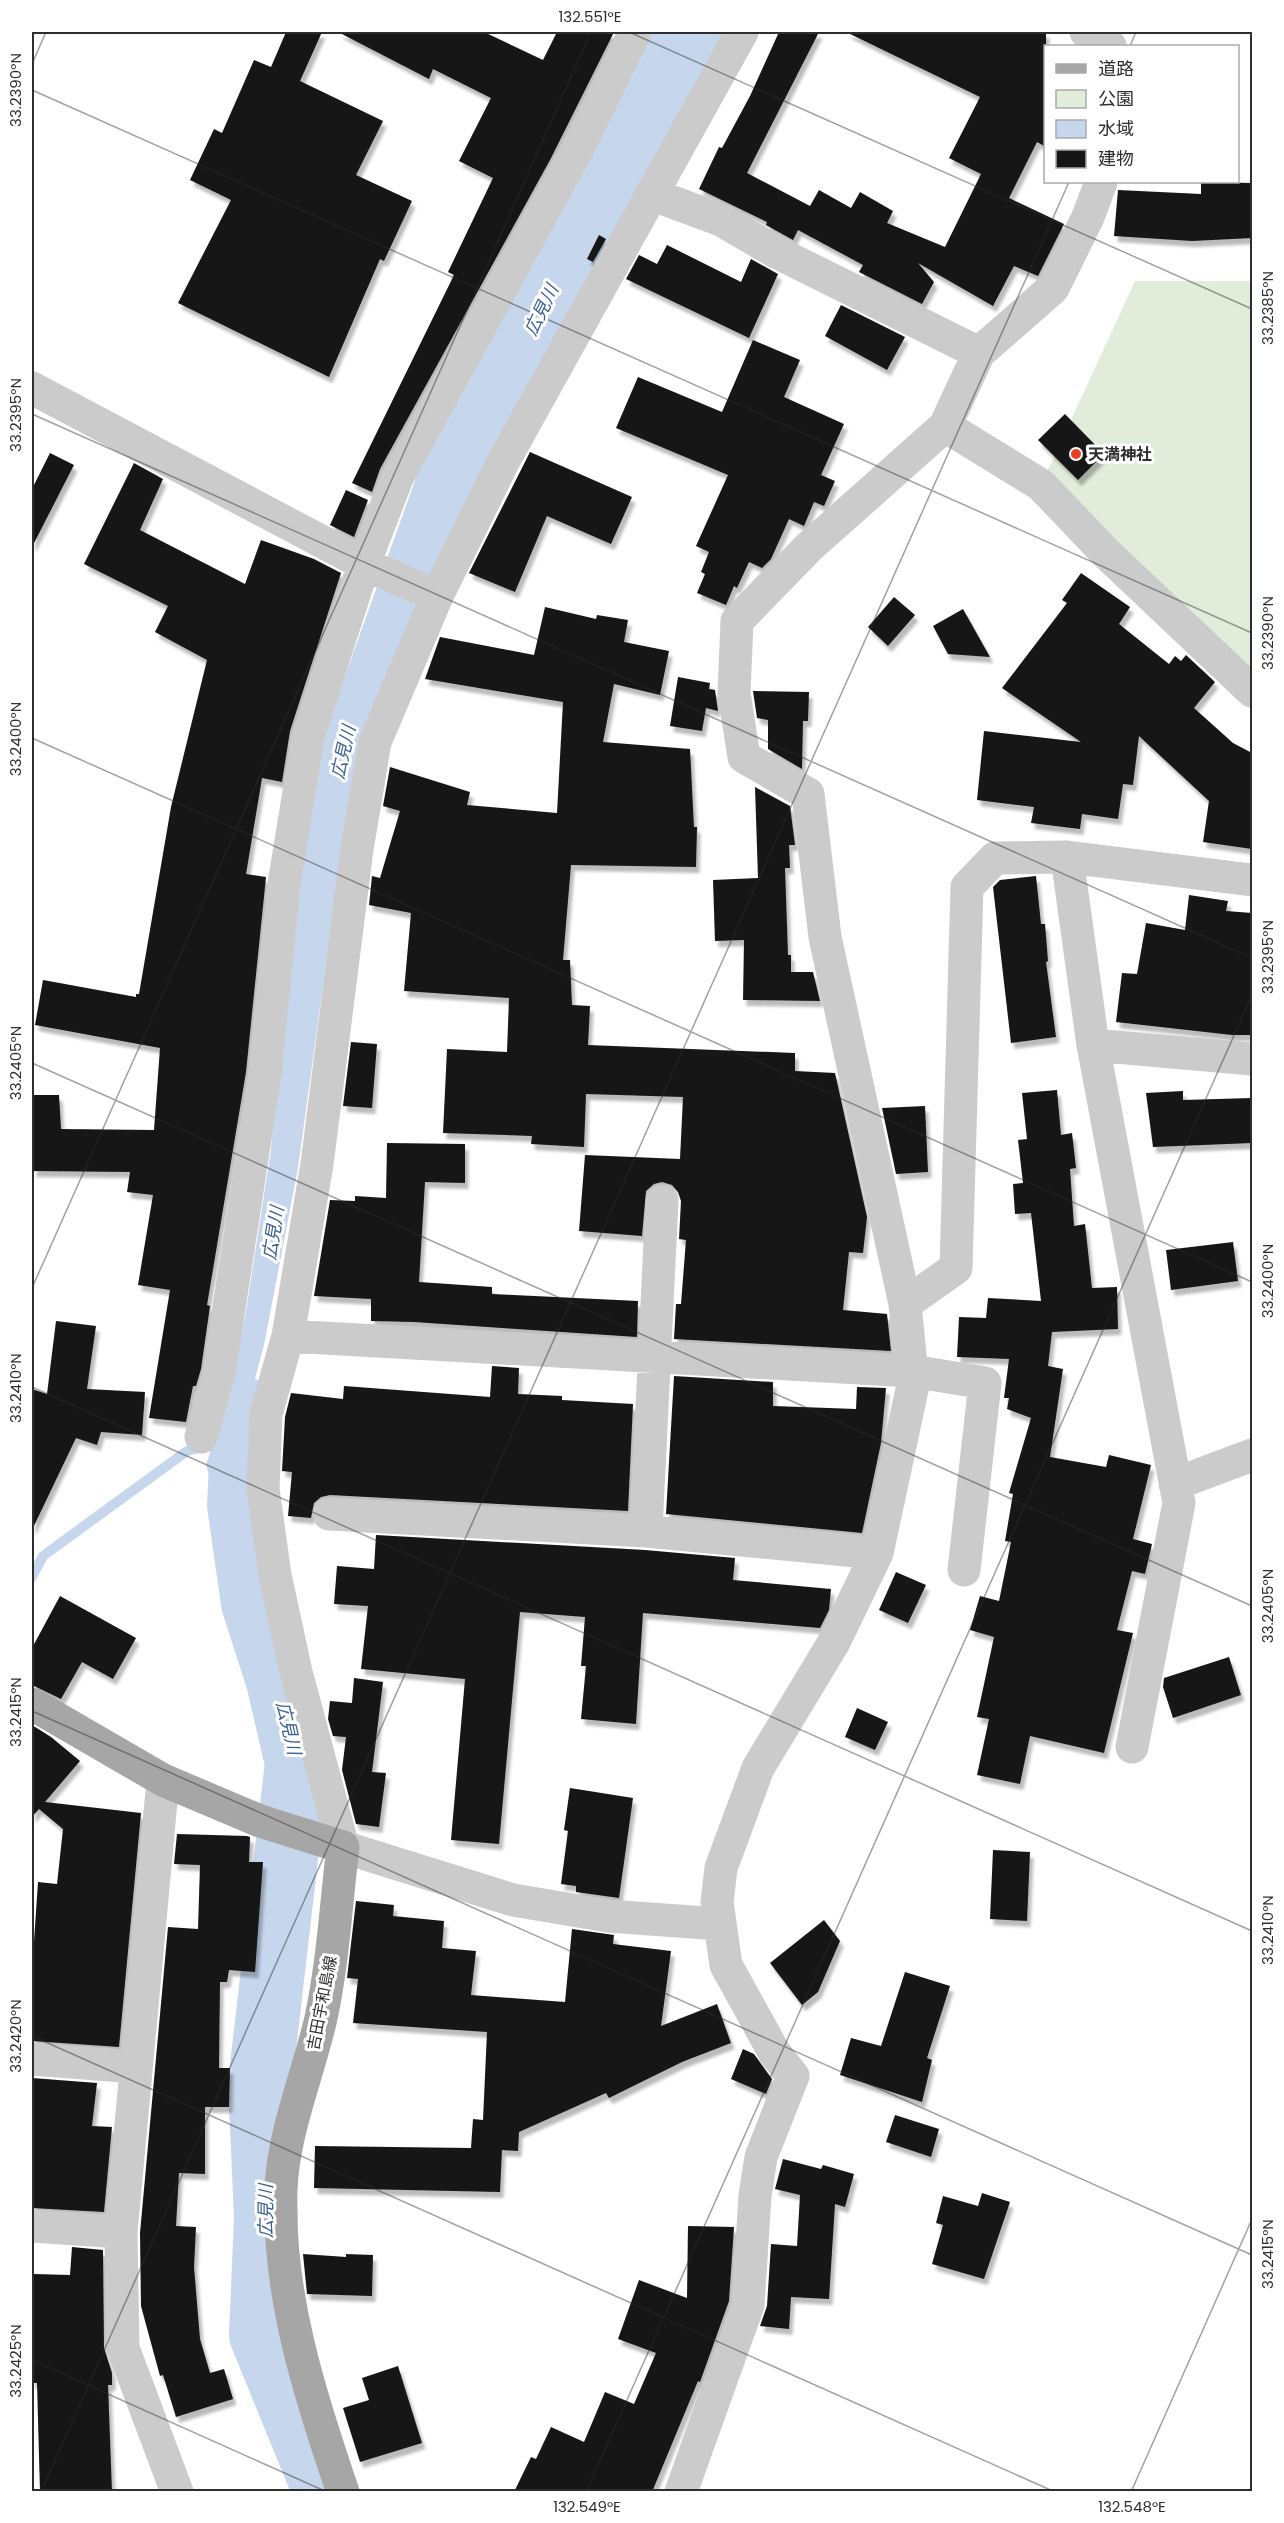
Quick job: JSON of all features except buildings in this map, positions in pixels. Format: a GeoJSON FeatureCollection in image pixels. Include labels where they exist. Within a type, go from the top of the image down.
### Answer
{"type":"FeatureCollection","features":[{"type":"Feature","properties":{"kind":"main road"},"geometry":{"type":"LineString","coordinates":[[32,1704],[163,1780],[260,1821],[328,1841]]}},
{"type":"Feature","properties":{"kind":"main road","name":"吉田宇和島線"},"geometry":{"type":"LineString","coordinates":[[328,1841],[330,1978],[312,2057],[286,2144],[281,2191],[285,2273],[298,2337],[313,2405],[343,2492]]}},
{"type":"Feature","properties":{"kind":"street"},"geometry":{"type":"LineString","coordinates":[[201,1437],[223,1350],[265,1074],[284,884],[308,737],[371,567],[397,478],[577,150],[635,32]]}},
{"type":"Feature","properties":{"kind":"street"},"geometry":{"type":"LineString","coordinates":[[720,1924],[608,1916],[513,1900],[328,1841],[275,1575],[263,1489],[266,1414],[288,1336],[317,1164],[357,849],[375,742],[433,594],[503,462],[742,32]]}},
{"type":"Feature","properties":{"kind":"street"},"geometry":{"type":"LineString","coordinates":[[1086,32],[1108,45]]}},
{"type":"Feature","properties":{"kind":"street"},"geometry":{"type":"LineString","coordinates":[[681,2492],[748,2305],[755,2196],[761,2157],[793,2076],[774,2052],[726,1965],[717,1902],[721,1868],[758,1768],[834,1642],[877,1553],[913,1385],[904,1304],[825,937],[808,794],[744,757],[734,693],[737,621],[809,547],[945,426],[979,353],[1053,288],[1088,217],[1101,183]]}},
{"type":"Feature","properties":{"kind":"street"},"geometry":{"type":"LineString","coordinates":[[651,194],[721,220],[776,252],[979,353]]}},
{"type":"Feature","properties":{"kind":"street"},"geometry":{"type":"LineString","coordinates":[[32,388],[371,567],[433,594]]}},
{"type":"Feature","properties":{"kind":"street"},"geometry":{"type":"LineString","coordinates":[[945,426],[1041,485],[1113,560],[1252,691]]}},
{"type":"Feature","properties":{"kind":"street"},"geometry":{"type":"LineString","coordinates":[[904,1304],[956,1268],[967,887],[996,858],[1067,857],[1252,880]]}},
{"type":"Feature","properties":{"kind":"street"},"geometry":{"type":"LineString","coordinates":[[1067,857],[1094,1044],[1179,1503],[1132,1747]]}},
{"type":"Feature","properties":{"kind":"street"},"geometry":{"type":"LineString","coordinates":[[1094,1044],[1252,1059]]}},
{"type":"Feature","properties":{"kind":"street"},"geometry":{"type":"LineString","coordinates":[[646,1531],[662,1201]]}},
{"type":"Feature","properties":{"kind":"street"},"geometry":{"type":"LineString","coordinates":[[288,1336],[912,1371],[985,1383],[964,1570]]}},
{"type":"Feature","properties":{"kind":"street"},"geometry":{"type":"LineString","coordinates":[[1175,1484],[1252,1455]]}},
{"type":"Feature","properties":{"kind":"street"},"geometry":{"type":"LineString","coordinates":[[329,1514],[646,1531],[877,1553]]}},
{"type":"Feature","properties":{"kind":"street"},"geometry":{"type":"LineString","coordinates":[[163,1780],[121,2232],[123,2348],[177,2492]]}},
{"type":"Feature","properties":{"kind":"street"},"geometry":{"type":"LineString","coordinates":[[32,2059],[136,2067]]}},
{"type":"Feature","properties":{"kind":"street"},"geometry":{"type":"LineString","coordinates":[[32,2226],[121,2232]]}},
{"type":"Feature","properties":{"kind":"green space"},"geometry":{"type":"Polygon","coordinates":[[[1135,281],[1252,281],[1252,686],[1041,485],[1135,281]]]}},
{"type":"Feature","properties":{"kind":"water"},"geometry":{"type":"Polygon","coordinates":[[[651,32],[729,32],[491,464],[345,825],[298,1168],[264,1345],[250,1397],[252,1495],[216,1503],[206,1464],[225,1416],[246,1311],[271,1150],[291,925],[317,754],[417,475],[651,32]]]}},
{"type":"Feature","properties":{"kind":"waterway","name":"広見川"},"geometry":{"type":"LineString","coordinates":[[244,1409],[239,1505],[253,1603],[278,1681],[297,1763],[260,2083],[266,2217],[261,2335],[325,2492]]}},
{"type":"Feature","properties":{"kind":"waterway"},"geometry":{"type":"LineString","coordinates":[[32,1577],[43,1556],[187,1451],[205,1446]]}},
{"type":"Feature","properties":{"kind":"place","name":"天満神社"},"geometry":{"type":"Point","coordinates":[1076,454]}}]}
